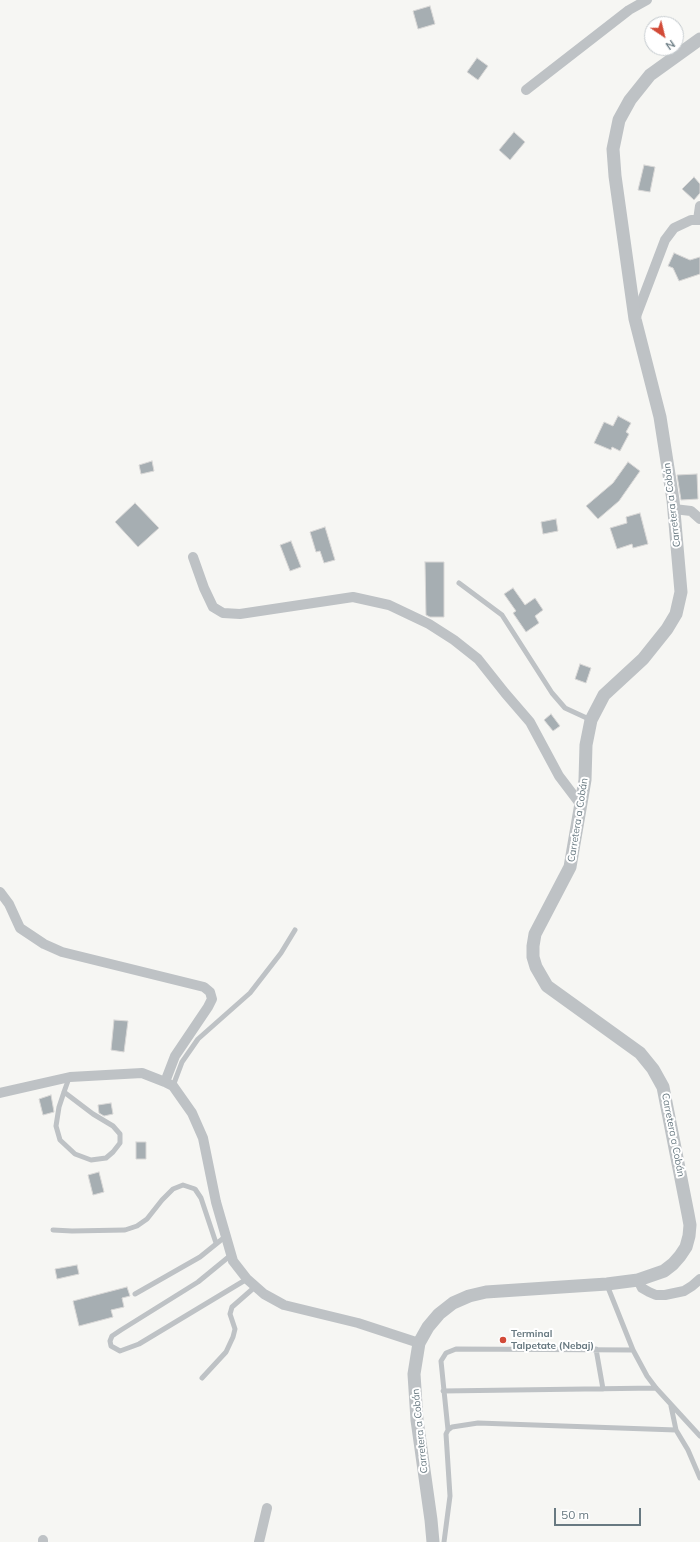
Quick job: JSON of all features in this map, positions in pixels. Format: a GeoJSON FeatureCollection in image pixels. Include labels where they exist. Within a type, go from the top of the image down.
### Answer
{"type":"FeatureCollection","features":[{"type":"Feature","properties":{"kind":"street"},"geometry":{"type":"LineString","coordinates":[[526,90],[629,10],[647,0]]}},
{"type":"Feature","properties":{"kind":"street","name":"Carretera a Cobán"},"geometry":{"type":"LineString","coordinates":[[433,1542],[417,1420],[414,1374],[419,1343],[428,1327],[439,1314],[453,1303],[469,1296],[486,1292],[607,1284],[638,1280],[664,1271],[680,1256],[686,1247],[689,1236],[690,1225],[664,1087],[653,1069],[640,1053],[547,986],[536,967],[533,946],[535,934],[570,867],[585,780],[586,745],[591,720],[604,695],[643,659],[667,629],[676,614],[681,592],[674,509],[660,417],[635,319],[615,176],[613,149],[619,120],[630,100],[650,75],[700,39]]}},
{"type":"Feature","properties":{"kind":"street"},"geometry":{"type":"LineString","coordinates":[[635,319],[665,240],[674,228],[690,220],[699,220],[700,206]]}},
{"type":"Feature","properties":{"kind":"street"},"geometry":{"type":"LineString","coordinates":[[674,509],[691,511],[700,519]]}},
{"type":"Feature","properties":{"kind":"street"},"geometry":{"type":"LineString","coordinates":[[193,557],[204,588],[213,607],[223,613],[240,614],[353,597],[389,605],[429,624],[442,632],[478,658],[530,722],[559,776],[581,805]]}},
{"type":"Feature","properties":{"kind":"street"},"geometry":{"type":"LineString","coordinates":[[0,892],[9,904],[20,928],[44,944],[62,952],[204,987],[210,992],[212,999],[208,1007],[175,1056],[169,1084]]}},
{"type":"Feature","properties":{"kind":"street"},"geometry":{"type":"LineString","coordinates":[[0,1092],[70,1077],[142,1073],[169,1084],[192,1113],[203,1138],[216,1202],[233,1261],[247,1279],[264,1294],[284,1305],[358,1323],[419,1343]]}},
{"type":"Feature","properties":{"kind":"street"},"geometry":{"type":"LineString","coordinates":[[638,1280],[642,1288],[649,1292],[656,1295],[666,1295],[684,1291],[700,1279]]}},
{"type":"Feature","properties":{"kind":"street"},"geometry":{"type":"LineString","coordinates":[[259,1542],[267,1508]]}},
{"type":"Feature","properties":{"kind":"lane"},"geometry":{"type":"LineString","coordinates":[[459,583],[502,615],[544,681],[565,708],[591,720]]}},
{"type":"Feature","properties":{"kind":"lane"},"geometry":{"type":"LineString","coordinates":[[169,1084],[198,1039],[250,993],[281,953],[295,930]]}},
{"type":"Feature","properties":{"kind":"lane"},"geometry":{"type":"LineString","coordinates":[[64,1092],[93,1114],[113,1126],[120,1134],[120,1143],[106,1158],[91,1160],[75,1154],[60,1140],[56,1126],[59,1107],[64,1092],[70,1077]]}},
{"type":"Feature","properties":{"kind":"lane"},"geometry":{"type":"LineString","coordinates":[[53,1230],[124,1230],[137,1226],[147,1219],[173,1189],[183,1185],[195,1189],[201,1198],[216,1243]]}},
{"type":"Feature","properties":{"kind":"lane"},"geometry":{"type":"LineString","coordinates":[[135,1294],[200,1257],[226,1236]]}},
{"type":"Feature","properties":{"kind":"lane"},"geometry":{"type":"LineString","coordinates":[[232,1255],[198,1282],[112,1336],[110,1341],[111,1346],[120,1351],[139,1344],[247,1279]]}},
{"type":"Feature","properties":{"kind":"lane"},"geometry":{"type":"LineString","coordinates":[[607,1284],[633,1350],[646,1376],[700,1436]]}},
{"type":"Feature","properties":{"kind":"lane"},"geometry":{"type":"LineString","coordinates":[[202,1378],[226,1352],[234,1337],[235,1330],[230,1314],[232,1307],[256,1286]]}},
{"type":"Feature","properties":{"kind":"lane"},"geometry":{"type":"LineString","coordinates":[[444,1542],[450,1496],[446,1434],[448,1430],[441,1361],[446,1353],[456,1349],[633,1350]]}},
{"type":"Feature","properties":{"kind":"lane"},"geometry":{"type":"LineString","coordinates":[[596,1349],[603,1389]]}},
{"type":"Feature","properties":{"kind":"lane"},"geometry":{"type":"LineString","coordinates":[[443,1391],[656,1388]]}},
{"type":"Feature","properties":{"kind":"lane"},"geometry":{"type":"LineString","coordinates":[[671,1405],[676,1430],[688,1450],[700,1478]]}},
{"type":"Feature","properties":{"kind":"lane"},"geometry":{"type":"LineString","coordinates":[[448,1430],[452,1427],[478,1424],[676,1430]]}},
{"type":"Feature","properties":{"kind":"building"},"geometry":{"type":"Polygon","coordinates":[[[430,6],[435,24],[418,29],[413,11],[430,6]]]}},
{"type":"Feature","properties":{"kind":"building"},"geometry":{"type":"Polygon","coordinates":[[[477,58],[488,66],[478,80],[467,72],[477,58]]]}},
{"type":"Feature","properties":{"kind":"building"},"geometry":{"type":"Polygon","coordinates":[[[514,132],[525,142],[510,160],[499,150],[514,132]]]}},
{"type":"Feature","properties":{"kind":"building"},"geometry":{"type":"Polygon","coordinates":[[[644,165],[655,167],[650,192],[638,190],[644,165]]]}},
{"type":"Feature","properties":{"kind":"building"},"geometry":{"type":"Polygon","coordinates":[[[694,177],[700,184],[700,193],[694,200],[682,189],[694,177]]]}},
{"type":"Feature","properties":{"kind":"building"},"geometry":{"type":"Polygon","coordinates":[[[674,253],[690,260],[700,257],[700,274],[679,281],[673,268],[668,266],[674,253]]]}},
{"type":"Feature","properties":{"kind":"building"},"geometry":{"type":"Polygon","coordinates":[[[618,416],[631,423],[626,432],[629,434],[620,451],[612,447],[611,450],[594,443],[604,422],[613,426],[618,416]]]}},
{"type":"Feature","properties":{"kind":"building"},"geometry":{"type":"Polygon","coordinates":[[[152,461],[154,471],[141,474],[139,465],[152,461]]]}},
{"type":"Feature","properties":{"kind":"building"},"geometry":{"type":"Polygon","coordinates":[[[628,462],[640,471],[619,501],[598,519],[586,506],[613,483],[628,462]]]}},
{"type":"Feature","properties":{"kind":"building"},"geometry":{"type":"Polygon","coordinates":[[[697,474],[698,499],[681,500],[677,475],[697,474]]]}},
{"type":"Feature","properties":{"kind":"building"},"geometry":{"type":"Polygon","coordinates":[[[135,503],[159,528],[138,547],[115,522],[135,503]]]}},
{"type":"Feature","properties":{"kind":"building"},"geometry":{"type":"Polygon","coordinates":[[[640,513],[648,544],[633,548],[632,544],[617,549],[610,528],[627,523],[626,517],[640,513]]]}},
{"type":"Feature","properties":{"kind":"building"},"geometry":{"type":"Polygon","coordinates":[[[556,519],[558,531],[543,534],[541,522],[556,519]]]}},
{"type":"Feature","properties":{"kind":"building"},"geometry":{"type":"Polygon","coordinates":[[[325,527],[335,560],[324,563],[320,551],[316,552],[310,532],[325,527]]]}},
{"type":"Feature","properties":{"kind":"building"},"geometry":{"type":"Polygon","coordinates":[[[291,541],[301,567],[290,571],[280,545],[291,541]]]}},
{"type":"Feature","properties":{"kind":"building"},"geometry":{"type":"Polygon","coordinates":[[[425,562],[444,562],[444,617],[430,617],[426,615],[425,562]]]}},
{"type":"Feature","properties":{"kind":"building"},"geometry":{"type":"Polygon","coordinates":[[[513,588],[525,605],[535,598],[543,610],[535,616],[539,623],[526,632],[513,613],[516,611],[504,594],[513,588]]]}},
{"type":"Feature","properties":{"kind":"building"},"geometry":{"type":"Polygon","coordinates":[[[580,664],[591,668],[586,683],[575,679],[580,664]]]}},
{"type":"Feature","properties":{"kind":"building"},"geometry":{"type":"Polygon","coordinates":[[[551,714],[560,726],[553,731],[544,720],[551,714]]]}},
{"type":"Feature","properties":{"kind":"building"},"geometry":{"type":"Polygon","coordinates":[[[114,1020],[128,1021],[124,1052],[111,1050],[114,1020]]]}},
{"type":"Feature","properties":{"kind":"building"},"geometry":{"type":"Polygon","coordinates":[[[51,1095],[54,1112],[43,1115],[39,1099],[51,1095]]]}},
{"type":"Feature","properties":{"kind":"building"},"geometry":{"type":"Polygon","coordinates":[[[111,1103],[113,1114],[104,1116],[99,1113],[98,1105],[111,1103]]]}},
{"type":"Feature","properties":{"kind":"building"},"geometry":{"type":"Polygon","coordinates":[[[136,1142],[146,1142],[146,1159],[136,1159],[136,1142]]]}},
{"type":"Feature","properties":{"kind":"building"},"geometry":{"type":"Polygon","coordinates":[[[99,1172],[104,1192],[93,1195],[88,1175],[99,1172]]]}},
{"type":"Feature","properties":{"kind":"building"},"geometry":{"type":"Polygon","coordinates":[[[77,1265],[79,1274],[57,1279],[55,1269],[77,1265]]]}},
{"type":"Feature","properties":{"kind":"building"},"geometry":{"type":"Polygon","coordinates":[[[127,1287],[130,1296],[122,1298],[124,1307],[111,1310],[113,1317],[79,1326],[73,1301],[127,1287]]]}},
{"type":"Feature","properties":{"kind":"place","name":"Terminal Talpetate (Nebaj)"},"geometry":{"type":"Point","coordinates":[503,1340]}}]}
